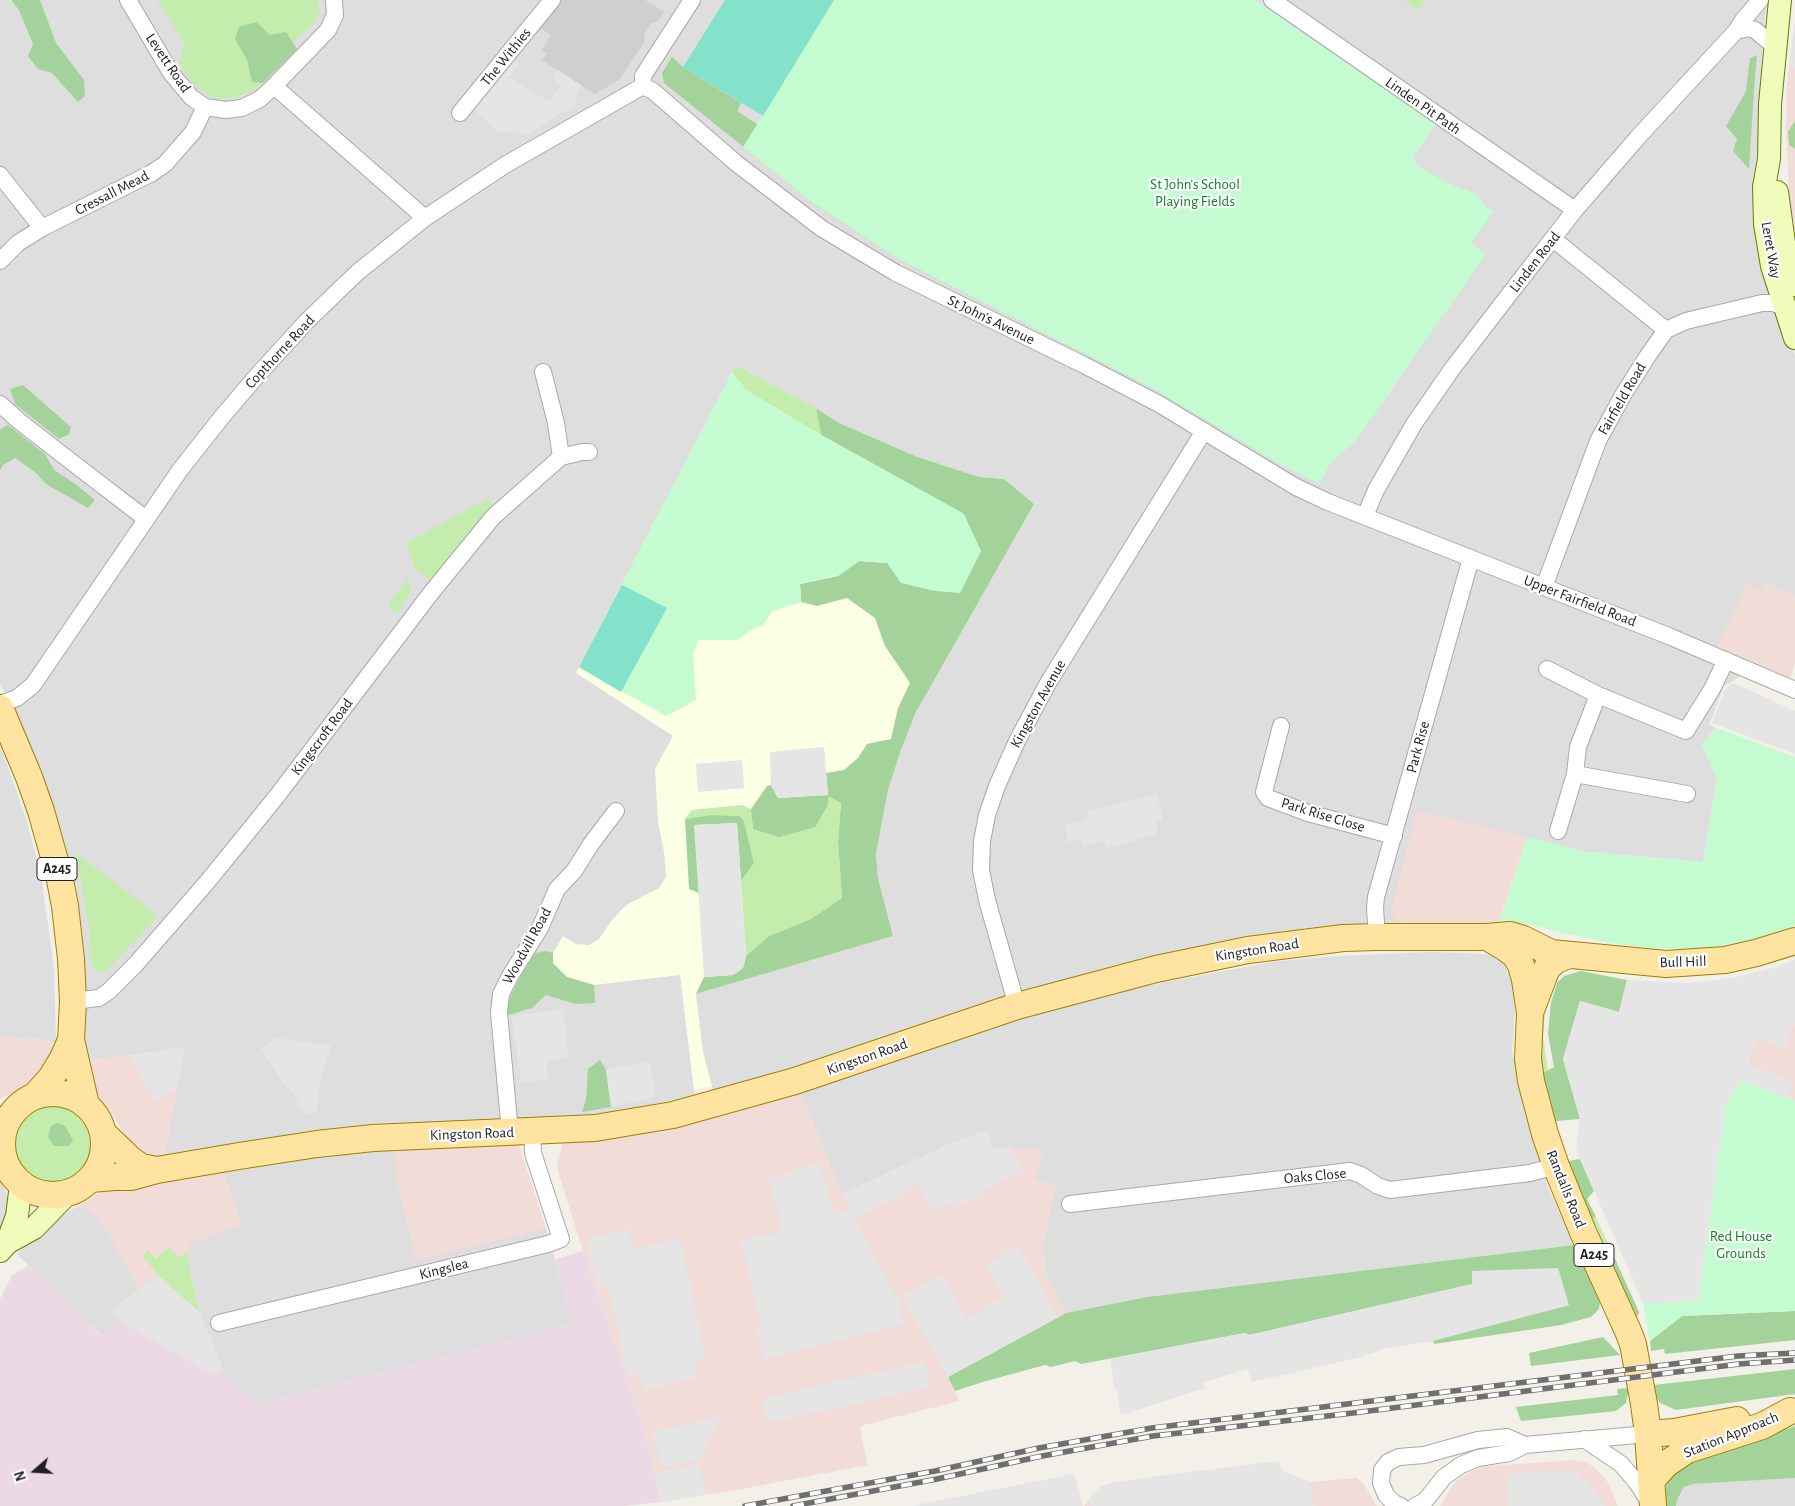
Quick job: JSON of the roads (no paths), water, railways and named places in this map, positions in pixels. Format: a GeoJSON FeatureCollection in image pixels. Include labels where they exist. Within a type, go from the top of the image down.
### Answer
{"type":"FeatureCollection","features":[{"type":"Feature","properties":{"kind":"main road","name":"Leret Way"},"geometry":{"type":"LineString","coordinates":[[1780,0],[1774,46],[1770,104],[1769,160],[1764,187],[1765,224],[1772,266],[1795,338]]}},
{"type":"Feature","properties":{"kind":"main road","name":"Leret Way"},"geometry":{"type":"LineString","coordinates":[[1769,160],[1776,181],[1784,243],[1795,285]]}},
{"type":"Feature","properties":{"kind":"main road","name":"A245"},"geometry":{"type":"LineString","coordinates":[[0,708],[38,802],[57,867],[65,906],[71,959],[73,1001],[71,1040],[86,1105]]}},
{"type":"Feature","properties":{"kind":"main road","name":"Kingston Road"},"geometry":{"type":"LineString","coordinates":[[91,1179],[131,1177],[157,1170],[270,1150],[317,1144],[373,1138],[595,1128],[673,1115],[804,1078],[1017,1006],[1156,969],[1248,950],[1298,943],[1376,936],[1510,935],[1523,939],[1551,953],[1569,955]]}},
{"type":"Feature","properties":{"kind":"main road","name":"Randalls Road"},"geometry":{"type":"LineString","coordinates":[[1487,936],[1509,951],[1521,965],[1530,1013],[1528,1059],[1531,1081],[1545,1134],[1556,1166],[1583,1232],[1628,1331],[1644,1404],[1652,1498]]}},
{"type":"Feature","properties":{"kind":"main road","name":"Bull Hill"},"geometry":{"type":"LineString","coordinates":[[1569,955],[1587,955],[1644,962],[1693,963],[1725,960],[1795,941]]}},
{"type":"Feature","properties":{"kind":"main road","name":"Randalls Road"},"geometry":{"type":"LineString","coordinates":[[1530,1013],[1547,968],[1556,960],[1569,955]]}},
{"type":"Feature","properties":{"kind":"main road","name":"A245"},"geometry":{"type":"LineString","coordinates":[[36,1096],[51,1078],[71,1040]]}},
{"type":"Feature","properties":{"kind":"main road"},"geometry":{"type":"LineString","coordinates":[[4,1247],[17,1216],[9,1171],[3,1155],[4,1120],[25,1101],[49,1093],[75,1098],[86,1105],[97,1118],[103,1133],[104,1150],[100,1166],[91,1179],[80,1188],[68,1194],[56,1196],[43,1195],[32,1191],[9,1171]]}},
{"type":"Feature","properties":{"kind":"main road","name":"Kingston Road"},"geometry":{"type":"LineString","coordinates":[[103,1133],[136,1164],[157,1170]]}},
{"type":"Feature","properties":{"kind":"main road"},"geometry":{"type":"LineString","coordinates":[[4,1247],[34,1228],[68,1194]]}},
{"type":"Feature","properties":{"kind":"main road","name":"Station Approach"},"geometry":{"type":"LineString","coordinates":[[1648,1434],[1674,1432],[1750,1417],[1793,1411]]}},
{"type":"Feature","properties":{"kind":"main road","name":"Station Approach"},"geometry":{"type":"LineString","coordinates":[[1652,1498],[1666,1464],[1687,1450],[1762,1426],[1793,1411]]}},
{"type":"Feature","properties":{"kind":"street","name":"Levett Road"},"geometry":{"type":"LineString","coordinates":[[128,0],[171,72],[192,97],[205,107]]}},
{"type":"Feature","properties":{"kind":"street"},"geometry":{"type":"LineString","coordinates":[[205,107],[226,110],[242,108],[260,99],[328,30],[335,15],[334,0]]}},
{"type":"Feature","properties":{"kind":"street","name":"The Withies"},"geometry":{"type":"LineString","coordinates":[[460,113],[552,0]]}},
{"type":"Feature","properties":{"kind":"street"},"geometry":{"type":"LineString","coordinates":[[643,86],[644,76],[692,0]]}},
{"type":"Feature","properties":{"kind":"street","name":"Linden Pit Path"},"geometry":{"type":"LineString","coordinates":[[1272,0],[1575,210]]}},
{"type":"Feature","properties":{"kind":"street","name":"Linden Road"},"geometry":{"type":"LineString","coordinates":[[1364,516],[1376,490],[1414,424],[1452,369],[1575,210],[1639,136],[1736,31],[1760,0]]}},
{"type":"Feature","properties":{"kind":"street"},"geometry":{"type":"LineString","coordinates":[[1736,31],[1748,28],[1754,30],[1774,46]]}},
{"type":"Feature","properties":{"kind":"street"},"geometry":{"type":"LineString","coordinates":[[274,86],[425,218]]}},
{"type":"Feature","properties":{"kind":"street","name":"Copthorne Road"},"geometry":{"type":"LineString","coordinates":[[0,704],[17,698],[33,685],[180,470],[221,418],[307,321],[358,272],[425,218],[505,166],[643,86]]}},
{"type":"Feature","properties":{"kind":"street","name":"St John's Avenue"},"geometry":{"type":"LineString","coordinates":[[643,86],[653,91],[736,163],[821,228],[896,273],[1084,365],[1204,431],[1296,487],[1364,516]]}},
{"type":"Feature","properties":{"kind":"street","name":"Cressall Mead"},"geometry":{"type":"LineString","coordinates":[[0,261],[18,243],[42,228],[152,173],[166,164],[193,132],[205,107]]}},
{"type":"Feature","properties":{"kind":"street"},"geometry":{"type":"LineString","coordinates":[[0,175],[42,228]]}},
{"type":"Feature","properties":{"kind":"street"},"geometry":{"type":"LineString","coordinates":[[1553,239],[1666,330],[1686,321],[1762,303],[1773,303],[1784,307]]}},
{"type":"Feature","properties":{"kind":"street","name":"Fairfield Road"},"geometry":{"type":"LineString","coordinates":[[1544,587],[1598,442],[1646,357],[1666,330]]}},
{"type":"Feature","properties":{"kind":"street"},"geometry":{"type":"LineString","coordinates":[[543,372],[556,423],[561,456],[589,452]]}},
{"type":"Feature","properties":{"kind":"street"},"geometry":{"type":"LineString","coordinates":[[0,404],[49,445],[146,519]]}},
{"type":"Feature","properties":{"kind":"street","name":"Kingston Avenue"},"geometry":{"type":"LineString","coordinates":[[1017,1006],[987,900],[982,870],[982,842],[987,815],[997,786],[1017,741],[1048,683],[1204,431]]}},
{"type":"Feature","properties":{"kind":"street","name":"Kingscroft Road"},"geometry":{"type":"LineString","coordinates":[[73,1001],[99,998],[109,991],[136,964],[208,882],[272,803],[432,593],[493,517],[561,456]]}},
{"type":"Feature","properties":{"kind":"street","name":"Upper Fairfield Road"},"geometry":{"type":"LineString","coordinates":[[1364,516],[1672,637],[1795,690]]}},
{"type":"Feature","properties":{"kind":"street","name":"Park Rise"},"geometry":{"type":"LineString","coordinates":[[1376,936],[1376,897],[1471,558]]}},
{"type":"Feature","properties":{"kind":"street"},"geometry":{"type":"LineString","coordinates":[[1547,669],[1598,695],[1686,731],[1712,689],[1726,660]]}},
{"type":"Feature","properties":{"kind":"street"},"geometry":{"type":"LineString","coordinates":[[1558,831],[1575,774],[1578,747],[1598,695]]}},
{"type":"Feature","properties":{"kind":"street","name":"Park Rise Close"},"geometry":{"type":"LineString","coordinates":[[1281,726],[1264,792],[1268,798],[1308,813],[1394,836]]}},
{"type":"Feature","properties":{"kind":"street"},"geometry":{"type":"LineString","coordinates":[[1575,774],[1687,794]]}},
{"type":"Feature","properties":{"kind":"street","name":"Woodvill Road"},"geometry":{"type":"LineString","coordinates":[[521,1132],[499,1013],[501,994],[540,928],[557,889],[574,871],[591,844],[616,811]]}},
{"type":"Feature","properties":{"kind":"street","name":"Kingslea"},"geometry":{"type":"LineString","coordinates":[[219,1323],[539,1246],[561,1239],[533,1153],[521,1132]]}},
{"type":"Feature","properties":{"kind":"street","name":"Oaks Close"},"geometry":{"type":"LineString","coordinates":[[1070,1204],[1350,1171],[1361,1174],[1378,1186],[1390,1190],[1530,1173],[1556,1166]]}},
{"type":"Feature","properties":{"kind":"street"},"geometry":{"type":"LineString","coordinates":[[1415,1506],[1425,1501],[1444,1477],[1460,1465],[1478,1458],[1509,1453],[1525,1444],[1648,1434]]}},
{"type":"Feature","properties":{"kind":"street"},"geometry":{"type":"LineString","coordinates":[[1400,1506],[1394,1503],[1386,1494],[1381,1483],[1382,1470],[1388,1462],[1399,1457],[1424,1455],[1478,1440],[1507,1436],[1525,1444]]}},
{"type":"Feature","properties":{"kind":"street"},"geometry":{"type":"LineString","coordinates":[[1584,1439],[1621,1464],[1652,1498]]}},
{"type":"Feature","properties":{"kind":"railway"},"geometry":{"type":"LineString","coordinates":[[745,1506],[935,1471],[1039,1448],[1152,1428],[1738,1356],[1795,1353]]}},
{"type":"Feature","properties":{"kind":"railway"},"geometry":{"type":"LineString","coordinates":[[793,1506],[937,1479],[1042,1456],[1153,1436],[1353,1413],[1739,1364],[1795,1360]]}},
{"type":"Feature","properties":{"kind":"park label","name":"St John's School Playing Fields"},"geometry":{"type":"Point","coordinates":[1195,192]}},
{"type":"Feature","properties":{"kind":"park label","name":"Red House Grounds"},"geometry":{"type":"Point","coordinates":[1741,1244]}}]}
